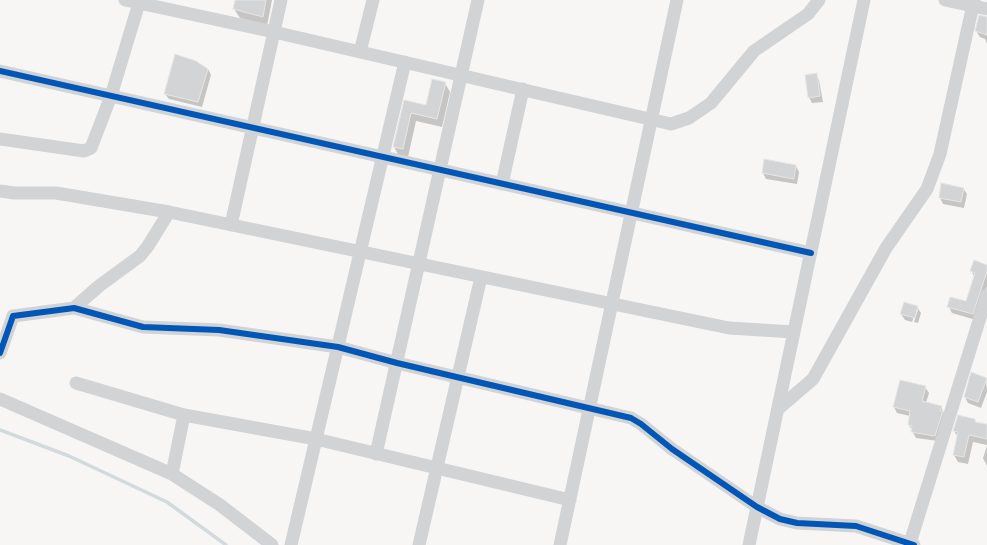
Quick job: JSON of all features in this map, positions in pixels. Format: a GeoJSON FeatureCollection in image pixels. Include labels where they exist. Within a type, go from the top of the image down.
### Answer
{"type":"FeatureCollection","features":[{"type":"Feature","properties":{"kind":"street"},"geometry":{"type":"LineString","coordinates":[[125,0],[274,32],[523,89],[651,121],[672,124],[690,118],[711,103],[754,52],[808,14],[819,0]]}},
{"type":"Feature","properties":{"kind":"street"},"geometry":{"type":"LineString","coordinates":[[231,225],[281,0]]}},
{"type":"Feature","properties":{"kind":"street"},"geometry":{"type":"LineString","coordinates":[[360,52],[373,0]]}},
{"type":"Feature","properties":{"kind":"street"},"geometry":{"type":"LineString","coordinates":[[376,454],[478,0]]}},
{"type":"Feature","properties":{"kind":"street"},"geometry":{"type":"LineString","coordinates":[[560,545],[677,0]]}},
{"type":"Feature","properties":{"kind":"street"},"geometry":{"type":"LineString","coordinates":[[749,545],[864,0]]}},
{"type":"Feature","properties":{"kind":"street"},"geometry":{"type":"LineString","coordinates":[[945,0],[974,3],[987,9]]}},
{"type":"Feature","properties":{"kind":"street"},"geometry":{"type":"LineString","coordinates":[[0,139],[84,152],[91,148],[111,96],[139,3]]}},
{"type":"Feature","properties":{"kind":"street"},"geometry":{"type":"LineString","coordinates":[[778,409],[813,379],[886,248],[927,189],[940,154],[974,3]]}},
{"type":"Feature","properties":{"kind":"street"},"geometry":{"type":"LineString","coordinates":[[291,545],[404,62]]}},
{"type":"Feature","properties":{"kind":"street"},"geometry":{"type":"LineString","coordinates":[[0,71],[810,253]]}},
{"type":"Feature","properties":{"kind":"street"},"geometry":{"type":"LineString","coordinates":[[502,184],[523,89]]}},
{"type":"Feature","properties":{"kind":"street"},"geometry":{"type":"LineString","coordinates":[[0,191],[14,193],[56,193],[169,212],[729,328],[794,332]]}},
{"type":"Feature","properties":{"kind":"street"},"geometry":{"type":"LineString","coordinates":[[74,308],[98,286],[140,256],[169,212]]}},
{"type":"Feature","properties":{"kind":"street"},"geometry":{"type":"LineString","coordinates":[[419,545],[481,277]]}},
{"type":"Feature","properties":{"kind":"street"},"geometry":{"type":"LineString","coordinates":[[0,353],[13,316],[74,308],[143,327],[219,330],[338,347],[457,378],[631,418],[642,424],[672,449],[757,507],[780,519],[797,523],[856,526],[912,544],[987,296]]}},
{"type":"Feature","properties":{"kind":"street"},"geometry":{"type":"LineString","coordinates":[[76,383],[184,415],[316,438],[376,454],[570,500]]}},
{"type":"Feature","properties":{"kind":"street"},"geometry":{"type":"LineString","coordinates":[[0,399],[172,474],[220,505],[272,545]]}},
{"type":"Feature","properties":{"kind":"street"},"geometry":{"type":"LineString","coordinates":[[172,474],[184,415]]}},
{"type":"Feature","properties":{"kind":"building"},"geometry":{"type":"Polygon","coordinates":[[[235,0],[266,0],[263,17],[233,9],[235,0]]]}},
{"type":"Feature","properties":{"kind":"building"},"geometry":{"type":"Polygon","coordinates":[[[979,15],[987,17],[987,35],[975,31],[979,15]]]}},
{"type":"Feature","properties":{"kind":"building"},"geometry":{"type":"Polygon","coordinates":[[[175,54],[196,61],[208,69],[198,102],[164,94],[175,54]]]}},
{"type":"Feature","properties":{"kind":"building"},"geometry":{"type":"Polygon","coordinates":[[[817,73],[820,96],[808,98],[805,75],[817,73]]]}},
{"type":"Feature","properties":{"kind":"building"},"geometry":{"type":"Polygon","coordinates":[[[432,79],[446,82],[437,119],[411,113],[403,149],[393,147],[404,100],[426,105],[432,79]]]}},
{"type":"Feature","properties":{"kind":"building"},"geometry":{"type":"Polygon","coordinates":[[[764,159],[796,165],[794,179],[762,173],[764,159]]]}},
{"type":"Feature","properties":{"kind":"building"},"geometry":{"type":"Polygon","coordinates":[[[941,183],[964,188],[961,202],[939,198],[941,183]]]}},
{"type":"Feature","properties":{"kind":"building"},"geometry":{"type":"Polygon","coordinates":[[[974,260],[987,265],[987,271],[973,314],[947,307],[950,297],[966,301],[975,273],[970,271],[974,260]]]}},
{"type":"Feature","properties":{"kind":"building"},"geometry":{"type":"Polygon","coordinates":[[[904,302],[918,306],[915,318],[900,314],[904,302]]]}},
{"type":"Feature","properties":{"kind":"building"},"geometry":{"type":"Polygon","coordinates":[[[971,372],[987,378],[978,402],[964,397],[971,372]]]}},
{"type":"Feature","properties":{"kind":"building"},"geometry":{"type":"Polygon","coordinates":[[[900,380],[926,386],[922,401],[942,406],[940,411],[943,411],[935,436],[911,432],[912,426],[908,425],[910,411],[893,407],[900,380]]]}},
{"type":"Feature","properties":{"kind":"building"},"geometry":{"type":"Polygon","coordinates":[[[958,415],[975,419],[975,422],[987,424],[987,439],[969,435],[964,457],[953,455],[958,432],[953,431],[958,415]]]}},
{"type":"Feature","properties":{"kind":"waterway"},"geometry":{"type":"LineString","coordinates":[[0,430],[69,456],[167,502],[226,545]]}},
{"type":"Feature","properties":{"kind":"cycle path"},"geometry":{"type":"LineString","coordinates":[[0,71],[811,253]]}},
{"type":"Feature","properties":{"kind":"cycle path"},"geometry":{"type":"LineString","coordinates":[[0,353],[13,316],[74,308],[143,327],[219,330],[338,347],[397,363],[631,418],[641,424],[672,449],[757,507],[780,519],[797,523],[856,526],[914,545]]}}]}
